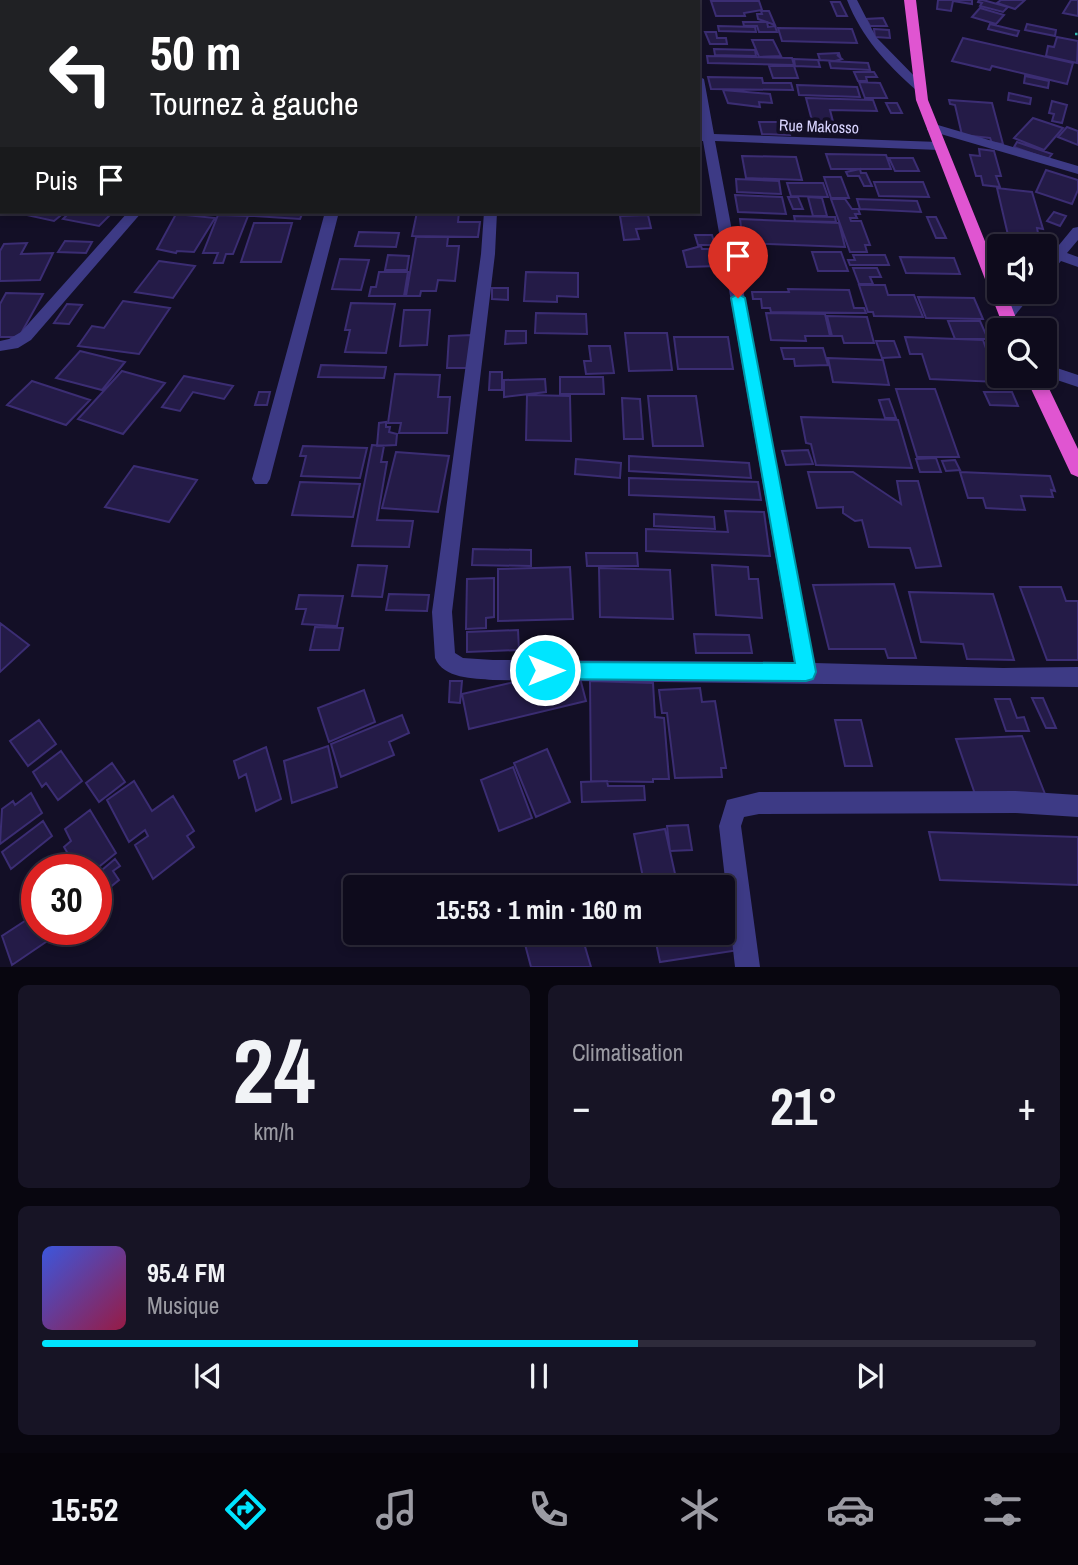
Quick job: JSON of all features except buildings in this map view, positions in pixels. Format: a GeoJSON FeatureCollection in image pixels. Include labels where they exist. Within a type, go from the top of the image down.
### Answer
{"type":"FeatureCollection","features":[{"type":"Feature","properties":{"kind":"highway"},"geometry":{"type":"LineString","coordinates":[[910,0],[920,88],[931,127],[1007,316]]}},
{"type":"Feature","properties":{"kind":"highway"},"geometry":{"type":"LineString","coordinates":[[1040,388],[1078,469]]}},
{"type":"Feature","properties":{"kind":"street"},"geometry":{"type":"LineString","coordinates":[[852,0],[861,27],[876,47],[920,88]]}},
{"type":"Feature","properties":{"kind":"street"},"geometry":{"type":"LineString","coordinates":[[700,99],[704,138],[806,672]]}},
{"type":"Feature","properties":{"kind":"street"},"geometry":{"type":"LineString","coordinates":[[931,127],[1078,170]]}},
{"type":"Feature","properties":{"kind":"street","name":"Rue Makosso"},"geometry":{"type":"LineString","coordinates":[[704,138],[939,146]]}},
{"type":"Feature","properties":{"kind":"street"},"geometry":{"type":"LineString","coordinates":[[0,346],[13,344],[26,336],[133,214]]}},
{"type":"Feature","properties":{"kind":"street"},"geometry":{"type":"LineString","coordinates":[[261,479],[331,214]]}},
{"type":"Feature","properties":{"kind":"street"},"geometry":{"type":"LineString","coordinates":[[490,214],[488,254],[442,612],[445,658],[460,667],[493,670],[1078,677]]}},
{"type":"Feature","properties":{"kind":"street"},"geometry":{"type":"LineString","coordinates":[[1057,256],[1078,232]]}},
{"type":"Feature","properties":{"kind":"street"},"geometry":{"type":"LineString","coordinates":[[1059,254],[1078,262]]}},
{"type":"Feature","properties":{"kind":"street"},"geometry":{"type":"LineString","coordinates":[[1007,316],[1017,304]]}},
{"type":"Feature","properties":{"kind":"street"},"geometry":{"type":"LineString","coordinates":[[1057,374],[1078,381]]}},
{"type":"Feature","properties":{"kind":"street"},"geometry":{"type":"LineString","coordinates":[[748,967],[730,826],[735,807],[759,803],[1016,802],[1078,806]]}},
{"type":"Feature","properties":{"kind":"route"},"geometry":{"type":"LineString","coordinates":[[545,670],[806,672],[738,298]]}}]}
